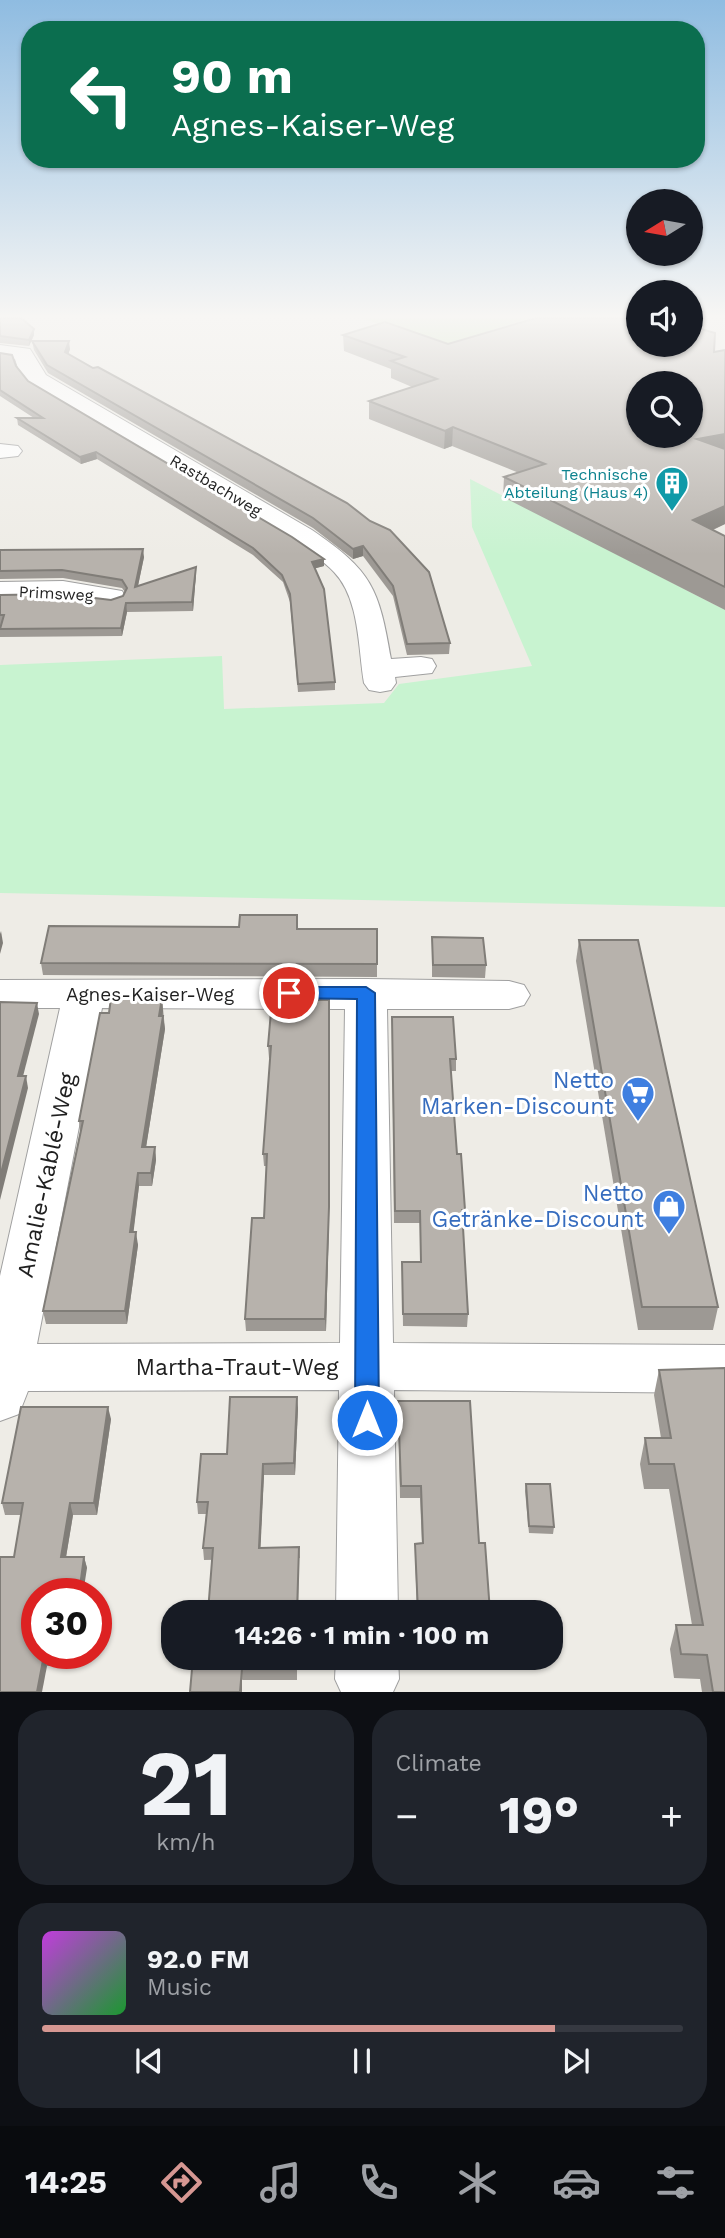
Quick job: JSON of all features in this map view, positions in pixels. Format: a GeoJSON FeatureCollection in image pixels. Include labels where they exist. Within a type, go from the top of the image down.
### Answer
{"type":"FeatureCollection","features":[{"type":"Feature","properties":{"kind":"street","name":"Rastbachweg"},"geometry":{"type":"LineString","coordinates":[[67,397],[303,536],[342,565],[355,580],[363,598],[379,676],[421,666]]}},
{"type":"Feature","properties":{"kind":"street","name":"Primsweg"},"geometry":{"type":"LineString","coordinates":[[0,591],[63,590],[112,597]]}},
{"type":"Feature","properties":{"kind":"street"},"geometry":{"type":"LineString","coordinates":[[366,993],[367,1600]]}},
{"type":"Feature","properties":{"kind":"street","name":"Agnes-Kaiser-Weg"},"geometry":{"type":"LineString","coordinates":[[0,994],[509,995]]}},
{"type":"Feature","properties":{"kind":"street","name":"Amalie-Kablé-Weg"},"geometry":{"type":"LineString","coordinates":[[2,1377],[84,994]]}},
{"type":"Feature","properties":{"kind":"street","name":"Martha-Traut-Weg"},"geometry":{"type":"LineString","coordinates":[[2,1377],[366,1366],[725,1369]]}},
{"type":"Feature","properties":{"kind":"green space"},"geometry":{"type":"Polygon","coordinates":[[[470,479],[725,610],[725,907],[0,893],[0,665],[222,656],[224,709],[384,703],[399,684],[532,666],[472,527],[470,479]]]}},
{"type":"Feature","properties":{"kind":"building"},"geometry":{"type":"Polygon","coordinates":[[[11,397],[55,397],[292,537],[324,559],[312,562],[324,589],[335,682],[298,684],[290,594],[282,575],[253,548],[96,452],[80,457],[17,418],[43,418],[11,397]]]}},
{"type":"Feature","properties":{"kind":"building"},"geometry":{"type":"Polygon","coordinates":[[[103,397],[153,397],[347,503],[370,521],[390,530],[429,572],[450,643],[407,644],[393,586],[363,546],[353,549],[313,518],[103,397]]]}},
{"type":"Feature","properties":{"kind":"building"},"geometry":{"type":"Polygon","coordinates":[[[381,397],[626,397],[626,448],[703,448],[703,441],[725,449],[725,506],[693,520],[725,536],[725,587],[504,477],[545,464],[453,427],[445,431],[369,401],[381,397]]]}},
{"type":"Feature","properties":{"kind":"building"},"geometry":{"type":"Polygon","coordinates":[[[703,397],[725,397],[725,434],[703,438],[703,397]]]}},
{"type":"Feature","properties":{"kind":"building"},"geometry":{"type":"Polygon","coordinates":[[[143,549],[135,587],[196,567],[192,602],[126,603],[121,628],[0,629],[4,615],[0,615],[0,595],[62,594],[111,600],[123,596],[127,588],[122,580],[62,570],[0,571],[0,550],[143,549]]]}},
{"type":"Feature","properties":{"kind":"building"},"geometry":{"type":"Polygon","coordinates":[[[240,915],[297,915],[297,929],[377,929],[377,964],[41,963],[49,926],[239,927],[240,915]]]}},
{"type":"Feature","properties":{"kind":"building"},"geometry":{"type":"Polygon","coordinates":[[[432,937],[483,938],[486,965],[433,965],[432,937]]]}},
{"type":"Feature","properties":{"kind":"building"},"geometry":{"type":"Polygon","coordinates":[[[579,940],[638,940],[718,1307],[642,1307],[579,940]]]}},
{"type":"Feature","properties":{"kind":"building"},"geometry":{"type":"Polygon","coordinates":[[[111,998],[162,998],[159,1016],[163,1016],[142,1147],[155,1147],[151,1173],[138,1173],[130,1232],[136,1232],[125,1311],[43,1311],[83,1121],[79,1121],[100,1013],[109,1013],[111,998]]]}},
{"type":"Feature","properties":{"kind":"building"},"geometry":{"type":"Polygon","coordinates":[[[272,1000],[329,1000],[329,1207],[325,1319],[245,1319],[252,1218],[264,1218],[267,1154],[263,1154],[272,1000]]]}},
{"type":"Feature","properties":{"kind":"building"},"geometry":{"type":"Polygon","coordinates":[[[0,1002],[37,1003],[18,1076],[26,1076],[0,1177],[0,1002]]]}},
{"type":"Feature","properties":{"kind":"building"},"geometry":{"type":"Polygon","coordinates":[[[392,1017],[453,1017],[456,1059],[450,1059],[457,1154],[461,1154],[465,1210],[462,1210],[468,1314],[403,1314],[402,1262],[421,1262],[420,1211],[395,1211],[392,1017]]]}},
{"type":"Feature","properties":{"kind":"building"},"geometry":{"type":"Polygon","coordinates":[[[725,1368],[725,1692],[713,1692],[707,1655],[681,1654],[676,1625],[703,1625],[674,1464],[649,1464],[645,1438],[671,1438],[659,1370],[725,1368]]]}},
{"type":"Feature","properties":{"kind":"building"},"geometry":{"type":"Polygon","coordinates":[[[230,1397],[297,1397],[294,1463],[263,1464],[259,1548],[299,1547],[297,1600],[209,1600],[213,1548],[203,1548],[208,1502],[197,1502],[201,1454],[227,1454],[230,1397]]]}},
{"type":"Feature","properties":{"kind":"building"},"geometry":{"type":"Polygon","coordinates":[[[398,1401],[470,1401],[479,1543],[485,1543],[489,1600],[417,1600],[415,1544],[423,1543],[421,1486],[401,1486],[398,1401]]]}},
{"type":"Feature","properties":{"kind":"building"},"geometry":{"type":"Polygon","coordinates":[[[21,1407],[108,1407],[94,1503],[70,1503],[61,1557],[84,1557],[81,1578],[21,1578],[21,1669],[41,1669],[37,1692],[0,1692],[0,1557],[14,1557],[23,1503],[2,1503],[21,1407]]]}},
{"type":"Feature","properties":{"kind":"building"},"geometry":{"type":"Polygon","coordinates":[[[526,1484],[550,1484],[554,1527],[529,1526],[526,1484]]]}},
{"type":"Feature","properties":{"kind":"building"},"geometry":{"type":"Polygon","coordinates":[[[192,1670],[242,1670],[240,1692],[190,1692],[192,1670]]]}},
{"type":"Feature","properties":{"kind":"place","name":"Technische Abteilung (Haus 4)"},"geometry":{"type":"Point","coordinates":[672,513]}},
{"type":"Feature","properties":{"kind":"place","name":"Netto Marken-Discount"},"geometry":{"type":"Point","coordinates":[638,1123]}},
{"type":"Feature","properties":{"kind":"place","name":"Netto Getränke-Discount"},"geometry":{"type":"Point","coordinates":[669,1236]}},
{"type":"Feature","properties":{"kind":"route"},"geometry":{"type":"LineString","coordinates":[[289,993],[366,993],[367,1420]]}}]}
